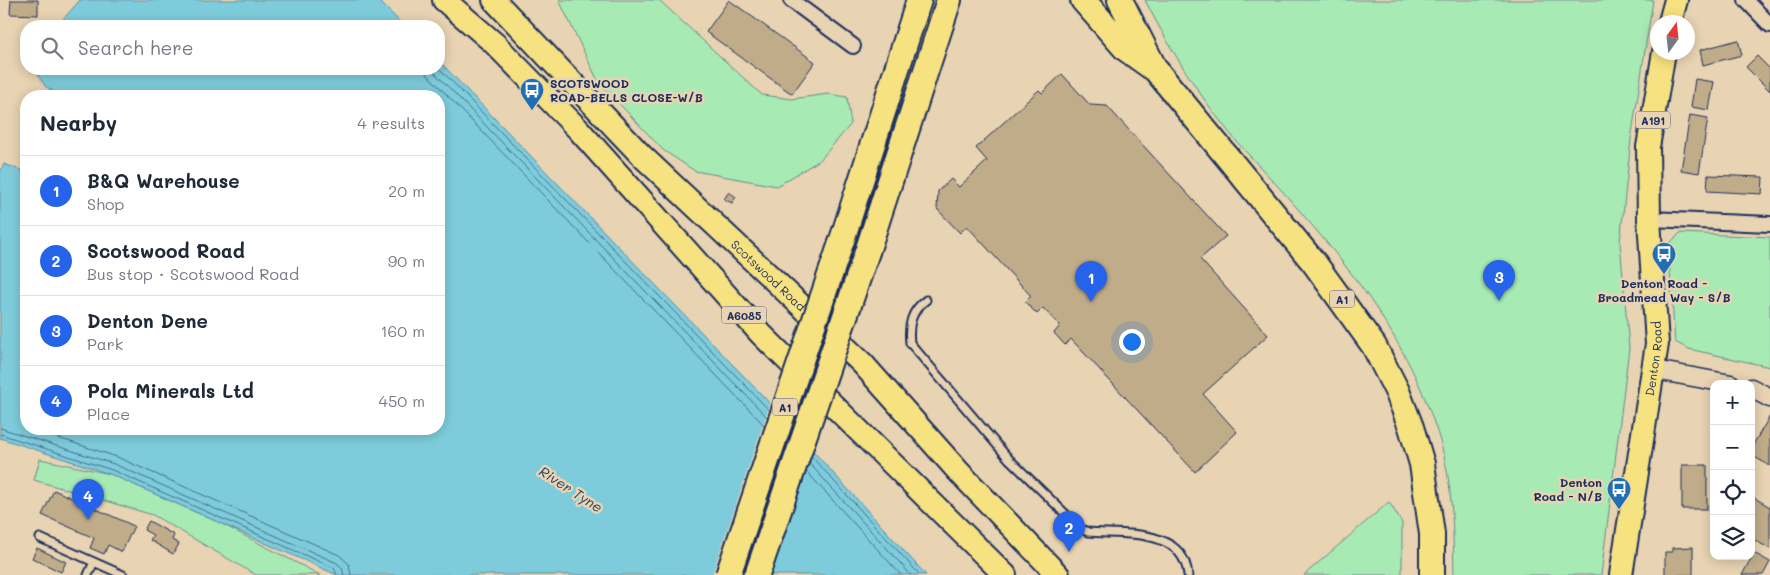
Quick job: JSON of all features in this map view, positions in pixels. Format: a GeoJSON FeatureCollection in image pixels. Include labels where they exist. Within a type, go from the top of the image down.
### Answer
{"type":"FeatureCollection","features":[{"type":"Feature","properties":{"kind":"highway","name":"A1"},"geometry":{"type":"LineString","coordinates":[[728,575],[842,240],[920,0]]}},
{"type":"Feature","properties":{"kind":"highway","name":"A1"},"geometry":{"type":"LineString","coordinates":[[757,575],[868,249],[948,0]]}},
{"type":"Feature","properties":{"kind":"highway","name":"A1"},"geometry":{"type":"LineString","coordinates":[[1083,0],[1126,49],[1155,70]]}},
{"type":"Feature","properties":{"kind":"highway","name":"A1"},"geometry":{"type":"LineString","coordinates":[[1120,0],[1155,70],[1315,264],[1374,346],[1397,392],[1411,427],[1422,464],[1432,534],[1432,575]]}},
{"type":"Feature","properties":{"kind":"main road","name":"A6085"},"geometry":{"type":"LineString","coordinates":[[444,0],[494,43],[578,129],[761,334],[1005,575]]}},
{"type":"Feature","properties":{"kind":"main road","name":"Scotswood Road"},"geometry":{"type":"LineString","coordinates":[[494,0],[642,156],[862,363],[958,471],[1058,575]]}},
{"type":"Feature","properties":{"kind":"main road"},"geometry":{"type":"LineString","coordinates":[[1672,15],[1676,0]]}},
{"type":"Feature","properties":{"kind":"main road","name":"Denton Road"},"geometry":{"type":"LineString","coordinates":[[1621,575],[1655,370],[1658,324],[1649,219],[1648,147],[1663,60]]}},
{"type":"Feature","properties":{"kind":"street"},"geometry":{"type":"LineString","coordinates":[[791,0],[853,46]]}},
{"type":"Feature","properties":{"kind":"street"},"geometry":{"type":"LineString","coordinates":[[1746,0],[1770,25]]}},
{"type":"Feature","properties":{"kind":"street"},"geometry":{"type":"LineString","coordinates":[[1649,219],[1770,224]]}},
{"type":"Feature","properties":{"kind":"street"},"geometry":{"type":"LineString","coordinates":[[1655,370],[1710,380]]}},
{"type":"Feature","properties":{"kind":"street"},"geometry":{"type":"LineString","coordinates":[[1755,390],[1770,398]]}},
{"type":"Feature","properties":{"kind":"lane"},"geometry":{"type":"LineString","coordinates":[[926,300],[912,314],[909,326],[910,342],[914,350],[1010,459],[1081,529],[1088,532],[1162,538],[1179,552],[1188,575]]}},
{"type":"Feature","properties":{"kind":"lane"},"geometry":{"type":"LineString","coordinates":[[40,538],[123,575]]}},
{"type":"Feature","properties":{"kind":"lane"},"geometry":{"type":"LineString","coordinates":[[88,575],[94,562]]}},
{"type":"Feature","properties":{"kind":"green space"},"geometry":{"type":"Polygon","coordinates":[[[559,0],[659,0],[762,95],[792,99],[828,94],[847,97],[851,124],[820,160],[777,186],[695,171],[663,150],[598,81],[559,0]]]}},
{"type":"Feature","properties":{"kind":"green space"},"geometry":{"type":"Polygon","coordinates":[[[1145,0],[1653,0],[1631,139],[1620,242],[1629,348],[1601,575],[1454,575],[1452,509],[1445,460],[1429,408],[1415,375],[1380,314],[1360,285],[1315,229],[1229,132],[1200,93],[1162,32],[1145,0]]]}},
{"type":"Feature","properties":{"kind":"green space"},"geometry":{"type":"Polygon","coordinates":[[[1680,233],[1770,237],[1770,367],[1689,349],[1675,342],[1668,245],[1680,233]]]}},
{"type":"Feature","properties":{"kind":"green space"},"geometry":{"type":"Polygon","coordinates":[[[40,459],[110,474],[222,524],[320,575],[256,575],[153,515],[34,480],[40,459]]]}},
{"type":"Feature","properties":{"kind":"green space"},"geometry":{"type":"Polygon","coordinates":[[[1389,502],[1402,523],[1402,575],[1304,575],[1389,502]]]}},
{"type":"Feature","properties":{"kind":"water"},"geometry":{"type":"Polygon","coordinates":[[[80,0],[378,0],[398,20],[62,20],[80,0]]]}},
{"type":"Feature","properties":{"kind":"water","name":"River Tyne"},"geometry":{"type":"Polygon","coordinates":[[[445,67],[762,395],[926,575],[337,575],[110,474],[0,438],[0,172],[4,164],[20,170],[20,435],[445,435],[445,90],[51,90],[45,86],[38,75],[445,75],[445,67]]]}},
{"type":"Feature","properties":{"kind":"pier"},"geometry":{"type":"Polygon","coordinates":[[[771,401],[814,448],[771,575],[712,575],[771,401]]]}},
{"type":"Feature","properties":{"kind":"building"},"geometry":{"type":"Polygon","coordinates":[[[11,0],[38,0],[38,15],[10,14],[11,0]]]}},
{"type":"Feature","properties":{"kind":"building"},"geometry":{"type":"Polygon","coordinates":[[[729,0],[815,62],[792,94],[706,32],[729,0]]]}},
{"type":"Feature","properties":{"kind":"building"},"geometry":{"type":"Polygon","coordinates":[[[1738,40],[1742,55],[1703,65],[1700,50],[1738,40]]]}},
{"type":"Feature","properties":{"kind":"building"},"geometry":{"type":"Polygon","coordinates":[[[1757,56],[1770,69],[1770,91],[1746,67],[1757,56]]]}},
{"type":"Feature","properties":{"kind":"building"},"geometry":{"type":"Polygon","coordinates":[[[1062,74],[1090,105],[1107,106],[1226,236],[1200,259],[1268,335],[1203,394],[1237,432],[1195,472],[1071,339],[1065,345],[1054,333],[1060,326],[1043,308],[1037,314],[1025,302],[1031,296],[967,226],[960,233],[937,209],[938,191],[951,179],[959,187],[987,161],[976,148],[1039,90],[1042,93],[1062,74]]]}},
{"type":"Feature","properties":{"kind":"building"},"geometry":{"type":"Polygon","coordinates":[[[1695,79],[1714,82],[1709,110],[1691,107],[1695,79]]]}},
{"type":"Feature","properties":{"kind":"building"},"geometry":{"type":"Polygon","coordinates":[[[1690,115],[1708,118],[1699,173],[1681,170],[1690,115]]]}},
{"type":"Feature","properties":{"kind":"building"},"geometry":{"type":"Polygon","coordinates":[[[1708,175],[1763,177],[1762,194],[1707,191],[1708,175]]]}},
{"type":"Feature","properties":{"kind":"building"},"geometry":{"type":"Polygon","coordinates":[[[729,192],[736,197],[732,203],[724,199],[729,192]]]}},
{"type":"Feature","properties":{"kind":"building"},"geometry":{"type":"Polygon","coordinates":[[[1770,416],[1770,466],[1755,457],[1755,441],[1770,416]]]}},
{"type":"Feature","properties":{"kind":"building"},"geometry":{"type":"Polygon","coordinates":[[[1682,465],[1707,465],[1707,509],[1682,509],[1682,465]]]}},
{"type":"Feature","properties":{"kind":"building"},"geometry":{"type":"Polygon","coordinates":[[[54,490],[134,526],[122,552],[108,545],[104,554],[90,548],[94,538],[42,515],[54,490]]]}},
{"type":"Feature","properties":{"kind":"building"},"geometry":{"type":"Polygon","coordinates":[[[1755,498],[1770,507],[1770,549],[1755,540],[1755,498]]]}},
{"type":"Feature","properties":{"kind":"building"},"geometry":{"type":"Polygon","coordinates":[[[149,521],[174,535],[172,540],[179,544],[173,554],[150,540],[153,535],[144,530],[149,521]]]}},
{"type":"Feature","properties":{"kind":"building"},"geometry":{"type":"Polygon","coordinates":[[[1693,547],[1693,575],[1665,575],[1665,552],[1672,552],[1672,548],[1693,547]]]}},
{"type":"Feature","properties":{"kind":"building"},"geometry":{"type":"Polygon","coordinates":[[[37,548],[66,562],[61,572],[32,558],[37,548]]]}},
{"type":"Feature","properties":{"kind":"building"},"geometry":{"type":"Polygon","coordinates":[[[1755,554],[1770,562],[1763,575],[1742,575],[1750,560],[1755,560],[1755,554]]]}},
{"type":"Feature","properties":{"kind":"place","name":"SCOTSWOOD ROAD-BELLS CLOSE-W/B"},"geometry":{"type":"Point","coordinates":[532,111]}},
{"type":"Feature","properties":{"kind":"place","name":"Denton Road - Broadmead Way - S/B"},"geometry":{"type":"Point","coordinates":[1664,275]}},
{"type":"Feature","properties":{"kind":"place","name":"Denton Dene"},"geometry":{"type":"Point","coordinates":[1499,301]}},
{"type":"Feature","properties":{"kind":"place","name":"B&Q Warehouse"},"geometry":{"type":"Point","coordinates":[1091,302]}},
{"type":"Feature","properties":{"kind":"place","name":"Denton Road - N/B"},"geometry":{"type":"Point","coordinates":[1619,510]}},
{"type":"Feature","properties":{"kind":"place","name":"Pola Minerals Ltd"},"geometry":{"type":"Point","coordinates":[88,520]}},
{"type":"Feature","properties":{"kind":"place","name":"Scotswood Road"},"geometry":{"type":"Point","coordinates":[1069,552]}}]}
